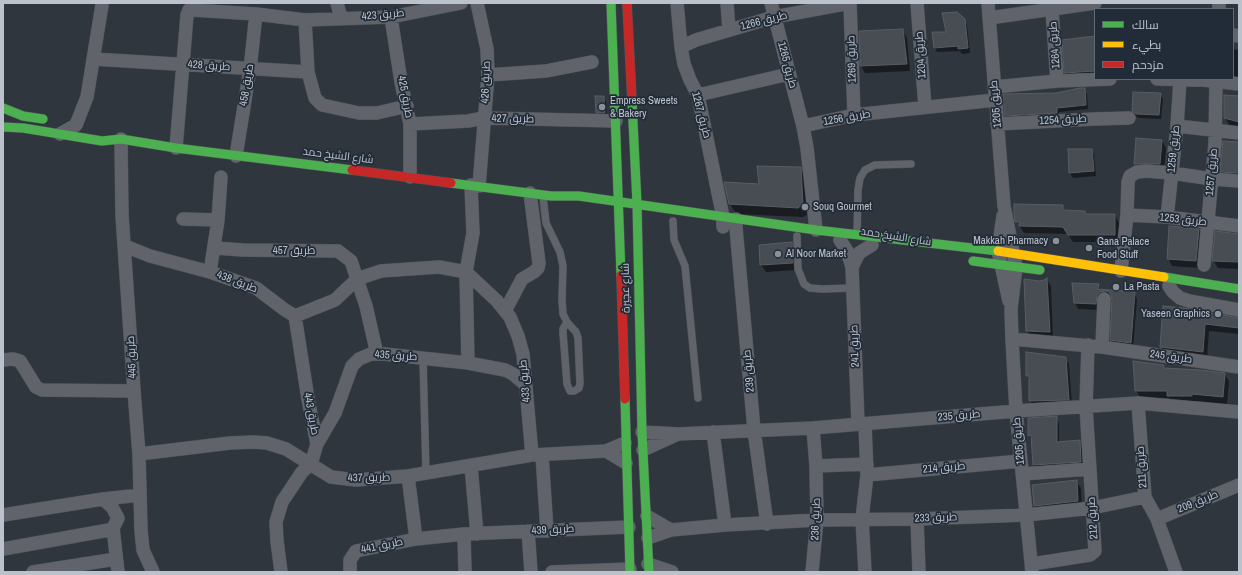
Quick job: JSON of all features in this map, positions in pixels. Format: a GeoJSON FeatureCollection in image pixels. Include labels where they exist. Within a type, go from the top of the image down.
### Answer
{"type":"FeatureCollection","features":[{"type":"Feature","properties":{"kind":"street"},"geometry":{"type":"LineString","coordinates":[[337,3],[341,18]]}},
{"type":"Feature","properties":{"kind":"street","name":"طريق 423"},"geometry":{"type":"LineString","coordinates":[[182,63],[186,16],[189,10],[256,14],[305,20],[391,17],[461,3]]}},
{"type":"Feature","properties":{"kind":"street","name":"طريق 426"},"geometry":{"type":"LineString","coordinates":[[468,363],[466,272],[472,233],[475,186],[488,75],[487,49],[477,3]]}},
{"type":"Feature","properties":{"kind":"street","name":"شارع عجيرة"},"geometry":{"type":"LineString","coordinates":[[611,3],[619,201],[628,215],[647,516],[648,568]]}},
{"type":"Feature","properties":{"kind":"street","name":"شارع عجيرة"},"geometry":{"type":"LineString","coordinates":[[627,3],[637,204],[628,215],[625,444],[630,570]]}},
{"type":"Feature","properties":{"kind":"street","name":"طريق 1267"},"geometry":{"type":"LineString","coordinates":[[676,3],[684,64],[698,95],[730,224]]}},
{"type":"Feature","properties":{"kind":"street"},"geometry":{"type":"LineString","coordinates":[[726,3],[729,30]]}},
{"type":"Feature","properties":{"kind":"street","name":"طريق 1265"},"geometry":{"type":"LineString","coordinates":[[771,3],[803,126]]}},
{"type":"Feature","properties":{"kind":"street","name":"طريق 1266"},"geometry":{"type":"LineString","coordinates":[[681,46],[696,40],[774,17],[850,3]]}},
{"type":"Feature","properties":{"kind":"street","name":"طريق 1269"},"geometry":{"type":"LineString","coordinates":[[850,3],[854,115]]}},
{"type":"Feature","properties":{"kind":"street","name":"طريق 1204"},"geometry":{"type":"LineString","coordinates":[[917,3],[925,108]]}},
{"type":"Feature","properties":{"kind":"street","name":"طريق 1205"},"geometry":{"type":"LineString","coordinates":[[988,3],[1004,206],[1016,267],[1010,309]]}},
{"type":"Feature","properties":{"kind":"street","name":"طريق 1264"},"geometry":{"type":"LineString","coordinates":[[989,18],[1095,3]]}},
{"type":"Feature","properties":{"kind":"street"},"geometry":{"type":"LineString","coordinates":[[58,126],[80,126],[102,5]]}},
{"type":"Feature","properties":{"kind":"street","name":"طريق 1264"},"geometry":{"type":"LineString","coordinates":[[1052,10],[1057,81]]}},
{"type":"Feature","properties":{"kind":"street","name":"طريق 458"},"geometry":{"type":"LineString","coordinates":[[236,156],[250,69],[256,14]]}},
{"type":"Feature","properties":{"kind":"street","name":"طريق 425"},"geometry":{"type":"LineString","coordinates":[[391,17],[401,82],[410,124],[410,178]]}},
{"type":"Feature","properties":{"kind":"street"},"geometry":{"type":"LineString","coordinates":[[305,20],[308,72],[315,98],[322,105],[359,113],[377,112],[407,106]]}},
{"type":"Feature","properties":{"kind":"street","name":"طريق 428"},"geometry":{"type":"LineString","coordinates":[[93,59],[182,63],[308,72]]}},
{"type":"Feature","properties":{"kind":"street"},"geometry":{"type":"LineString","coordinates":[[488,75],[546,71],[592,62]]}},
{"type":"Feature","properties":{"kind":"street","name":"طريق 428"},"geometry":{"type":"LineString","coordinates":[[176,148],[182,63]]}},
{"type":"Feature","properties":{"kind":"street"},"geometry":{"type":"LineString","coordinates":[[698,95],[789,74]]}},
{"type":"Feature","properties":{"kind":"street"},"geometry":{"type":"LineString","coordinates":[[994,87],[1057,81],[1094,80]]}},
{"type":"Feature","properties":{"kind":"street"},"geometry":{"type":"LineString","coordinates":[[1180,80],[1216,80],[1239,84]]}},
{"type":"Feature","properties":{"kind":"street","name":"طريق 1259"},"geometry":{"type":"LineString","coordinates":[[1167,218],[1177,126],[1180,80]]}},
{"type":"Feature","properties":{"kind":"street","name":"طريق 1257"},"geometry":{"type":"LineString","coordinates":[[1204,265],[1216,130],[1216,80]]}},
{"type":"Feature","properties":{"kind":"street","name":"طريق 1256"},"geometry":{"type":"LineString","coordinates":[[803,126],[854,115],[995,100]]}},
{"type":"Feature","properties":{"kind":"street","name":"شارع الشيخ حمد"},"geometry":{"type":"LineString","coordinates":[[3,108],[23,116],[102,141],[116,136],[176,148],[236,156],[541,194],[579,196],[619,201],[730,224],[816,230],[1014,253],[1239,289]]}},
{"type":"Feature","properties":{"kind":"street","name":"طريق 427"},"geometry":{"type":"LineString","coordinates":[[410,124],[468,121],[484,118],[616,121]]}},
{"type":"Feature","properties":{"kind":"street","name":"طريق 1254"},"geometry":{"type":"LineString","coordinates":[[997,124],[1094,118],[1130,118]]}},
{"type":"Feature","properties":{"kind":"street","name":"شارع الشيخ حمد"},"geometry":{"type":"LineString","coordinates":[[3,128],[58,126]]}},
{"type":"Feature","properties":{"kind":"street"},"geometry":{"type":"LineString","coordinates":[[803,126],[816,230]]}},
{"type":"Feature","properties":{"kind":"street"},"geometry":{"type":"LineString","coordinates":[[1177,126],[1239,133]]}},
{"type":"Feature","properties":{"kind":"street","name":"طريق 445"},"geometry":{"type":"LineString","coordinates":[[116,136],[139,454],[141,530],[144,550],[153,572]]}},
{"type":"Feature","properties":{"kind":"street"},"geometry":{"type":"LineString","coordinates":[[1121,271],[1127,215],[1128,182],[1130,176],[1137,172],[1172,173],[1212,179],[1239,181]]}},
{"type":"Feature","properties":{"kind":"street"},"geometry":{"type":"LineString","coordinates":[[210,272],[215,248],[221,177]]}},
{"type":"Feature","properties":{"kind":"street"},"geometry":{"type":"LineString","coordinates":[[505,311],[522,279],[538,268],[541,194]]}},
{"type":"Feature","properties":{"kind":"street","name":"شارع الشيخ حمد"},"geometry":{"type":"LineString","coordinates":[[541,194],[596,207]]}},
{"type":"Feature","properties":{"kind":"street","name":"طريق 1205"},"geometry":{"type":"LineString","coordinates":[[1004,206],[998,251],[1010,309],[1016,411],[1032,568]]}},
{"type":"Feature","properties":{"kind":"street","name":"طريق 1253"},"geometry":{"type":"LineString","coordinates":[[1127,215],[1239,226]]}},
{"type":"Feature","properties":{"kind":"street"},"geometry":{"type":"LineString","coordinates":[[183,219],[218,220]]}},
{"type":"Feature","properties":{"kind":"street","name":"طريق 239"},"geometry":{"type":"LineString","coordinates":[[730,224],[754,430],[767,524]]}},
{"type":"Feature","properties":{"kind":"street","name":"شارع الشيخ حمد"},"geometry":{"type":"LineString","coordinates":[[774,233],[840,240],[894,248]]}},
{"type":"Feature","properties":{"kind":"street","name":"طريق 241"},"geometry":{"type":"LineString","coordinates":[[840,240],[847,251],[852,267],[862,424],[867,470],[862,519],[865,572]]}},
{"type":"Feature","properties":{"kind":"street"},"geometry":{"type":"LineString","coordinates":[[852,267],[859,253],[872,245]]}},
{"type":"Feature","properties":{"kind":"street","name":"طريق 438"},"geometry":{"type":"LineString","coordinates":[[125,246],[150,256],[210,272],[256,288],[295,316]]}},
{"type":"Feature","properties":{"kind":"street","name":"طريق 457"},"geometry":{"type":"LineString","coordinates":[[215,248],[244,250],[338,251],[351,260],[366,306],[377,354]]}},
{"type":"Feature","properties":{"kind":"street"},"geometry":{"type":"LineString","coordinates":[[962,259],[1047,271]]}},
{"type":"Feature","properties":{"kind":"street"},"geometry":{"type":"LineString","coordinates":[[295,316],[335,300],[357,279],[381,271],[439,267],[466,272]]}},
{"type":"Feature","properties":{"kind":"street","name":"طريق 433"},"geometry":{"type":"LineString","coordinates":[[466,272],[497,301],[510,317],[518,336],[523,354],[525,384],[537,455],[547,531]]}},
{"type":"Feature","properties":{"kind":"street"},"geometry":{"type":"LineString","coordinates":[[1109,278],[1239,296]]}},
{"type":"Feature","properties":{"kind":"street"},"geometry":{"type":"LineString","coordinates":[[1169,286],[1180,298],[1239,310]]}},
{"type":"Feature","properties":{"kind":"street"},"geometry":{"type":"LineString","coordinates":[[1102,347],[1104,299]]}},
{"type":"Feature","properties":{"kind":"street","name":"طريق 443"},"geometry":{"type":"LineString","coordinates":[[281,572],[276,535],[276,522],[282,502],[302,472],[311,464],[317,444],[309,405],[295,316]]}},
{"type":"Feature","properties":{"kind":"street","name":"طريق 245"},"geometry":{"type":"LineString","coordinates":[[1012,339],[1088,345],[1239,367]]}},
{"type":"Feature","properties":{"kind":"street","name":"طريق 212"},"geometry":{"type":"LineString","coordinates":[[1032,568],[1090,555],[1095,551],[1086,407],[1088,345]]}},
{"type":"Feature","properties":{"kind":"street","name":"طريق 435"},"geometry":{"type":"LineString","coordinates":[[317,444],[335,413],[352,366],[359,359],[371,354],[468,363],[505,370],[513,374],[525,384]]}},
{"type":"Feature","properties":{"kind":"street"},"geometry":{"type":"LineString","coordinates":[[505,370],[513,365],[523,354]]}},
{"type":"Feature","properties":{"kind":"street"},"geometry":{"type":"LineString","coordinates":[[3,360],[13,359],[20,361],[36,387],[42,390],[134,391]]}},
{"type":"Feature","properties":{"kind":"street","name":"طريق 235"},"geometry":{"type":"LineString","coordinates":[[642,432],[678,434],[813,428],[1016,411],[1138,403],[1239,412]]}},
{"type":"Feature","properties":{"kind":"street","name":"طريق 211"},"geometry":{"type":"LineString","coordinates":[[1138,403],[1144,497],[1157,519],[1176,572]]}},
{"type":"Feature","properties":{"kind":"street"},"geometry":{"type":"LineString","coordinates":[[309,405],[317,412],[325,414],[335,413]]}},
{"type":"Feature","properties":{"kind":"street","name":"طريق 236"},"geometry":{"type":"LineString","coordinates":[[812,572],[817,520],[816,466],[813,428]]}},
{"type":"Feature","properties":{"kind":"street"},"geometry":{"type":"LineString","coordinates":[[713,432],[725,525]]}},
{"type":"Feature","properties":{"kind":"street","name":"طريق 235"},"geometry":{"type":"LineString","coordinates":[[643,450],[678,434]]}},
{"type":"Feature","properties":{"kind":"street","name":"طريق 437"},"geometry":{"type":"LineString","coordinates":[[139,454],[230,443],[267,442],[286,449],[331,477],[356,480],[426,474],[537,455],[606,451],[625,444]]}},
{"type":"Feature","properties":{"kind":"street"},"geometry":{"type":"LineString","coordinates":[[606,451],[626,463]]}},
{"type":"Feature","properties":{"kind":"street"},"geometry":{"type":"LineString","coordinates":[[471,466],[477,534]]}},
{"type":"Feature","properties":{"kind":"street"},"geometry":{"type":"LineString","coordinates":[[816,466],[867,470]]}},
{"type":"Feature","properties":{"kind":"street"},"geometry":{"type":"LineString","coordinates":[[1022,467],[1090,469]]}},
{"type":"Feature","properties":{"kind":"street","name":"طريق 214"},"geometry":{"type":"LineString","coordinates":[[867,470],[1022,467]]}},
{"type":"Feature","properties":{"kind":"street","name":"طريق 441"},"geometry":{"type":"LineString","coordinates":[[350,572],[350,560],[356,551],[416,539],[408,476]]}},
{"type":"Feature","properties":{"kind":"street","name":"طريق 209"},"geometry":{"type":"LineString","coordinates":[[1157,519],[1239,485]]}},
{"type":"Feature","properties":{"kind":"street"},"geometry":{"type":"LineString","coordinates":[[3,515],[103,499],[140,495]]}},
{"type":"Feature","properties":{"kind":"street","name":"طريق 233"},"geometry":{"type":"LineString","coordinates":[[648,538],[671,530],[725,525],[767,524],[817,520],[917,519],[1026,515],[1092,508],[1144,497]]}},
{"type":"Feature","properties":{"kind":"street"},"geometry":{"type":"LineString","coordinates":[[103,499],[112,506],[118,518],[113,528],[118,572]]}},
{"type":"Feature","properties":{"kind":"street"},"geometry":{"type":"LineString","coordinates":[[647,516],[671,530]]}},
{"type":"Feature","properties":{"kind":"street"},"geometry":{"type":"LineString","coordinates":[[917,519],[920,572]]}},
{"type":"Feature","properties":{"kind":"street","name":"طريق 439"},"geometry":{"type":"LineString","coordinates":[[416,539],[464,534],[629,527]]}},
{"type":"Feature","properties":{"kind":"street"},"geometry":{"type":"LineString","coordinates":[[3,549],[109,530],[113,528]]}},
{"type":"Feature","properties":{"kind":"street"},"geometry":{"type":"LineString","coordinates":[[528,531],[531,572]]}},
{"type":"Feature","properties":{"kind":"street"},"geometry":{"type":"LineString","coordinates":[[464,534],[465,572]]}},
{"type":"Feature","properties":{"kind":"street"},"geometry":{"type":"LineString","coordinates":[[33,572],[116,559]]}},
{"type":"Feature","properties":{"kind":"street"},"geometry":{"type":"LineString","coordinates":[[648,568],[672,572]]}},
{"type":"Feature","properties":{"kind":"street"},"geometry":{"type":"LineString","coordinates":[[552,572],[630,570]]}},
{"type":"Feature","properties":{"kind":"lane"},"geometry":{"type":"LineString","coordinates":[[858,235],[858,190],[860,178],[865,170],[875,166],[911,164]]}},
{"type":"Feature","properties":{"kind":"lane"},"geometry":{"type":"LineString","coordinates":[[541,194],[546,223],[560,252],[562,266],[563,314],[567,322],[576,332],[578,338],[580,384],[579,388],[574,391],[570,391],[567,384],[563,333],[563,329],[567,322]]}},
{"type":"Feature","properties":{"kind":"lane"},"geometry":{"type":"LineString","coordinates":[[673,221],[674,240],[685,266],[698,398]]}},
{"type":"Feature","properties":{"kind":"lane"},"geometry":{"type":"LineString","coordinates":[[797,236],[798,269],[804,284],[810,288],[822,289],[853,288]]}},
{"type":"Feature","properties":{"kind":"lane"},"geometry":{"type":"LineString","coordinates":[[423,358],[426,474]]}},
{"type":"Feature","properties":{"kind":"lane"},"geometry":{"type":"LineString","coordinates":[[144,550],[145,572]]}},
{"type":"Feature","properties":{"kind":"building"},"geometry":{"type":"Polygon","coordinates":[[[957,12],[965,19],[968,48],[958,49],[958,46],[934,48],[932,32],[946,32],[942,13],[957,12]]]}},
{"type":"Feature","properties":{"kind":"building"},"geometry":{"type":"Polygon","coordinates":[[[903,29],[907,64],[860,66],[859,31],[903,29]]]}},
{"type":"Feature","properties":{"kind":"building"},"geometry":{"type":"Polygon","coordinates":[[[1094,36],[1094,71],[1064,73],[1062,40],[1094,36]]]}},
{"type":"Feature","properties":{"kind":"building"},"geometry":{"type":"Polygon","coordinates":[[[1085,88],[1086,105],[1057,108],[1057,113],[1005,116],[1003,94],[1056,93],[1085,88]]]}},
{"type":"Feature","properties":{"kind":"building"},"geometry":{"type":"Polygon","coordinates":[[[1133,92],[1161,93],[1159,115],[1136,114],[1132,111],[1133,92]]]}},
{"type":"Feature","properties":{"kind":"building"},"geometry":{"type":"Polygon","coordinates":[[[1224,95],[1239,96],[1239,122],[1224,118],[1224,95]]]}},
{"type":"Feature","properties":{"kind":"building"},"geometry":{"type":"Polygon","coordinates":[[[595,96],[604,96],[605,113],[596,113],[595,96]]]}},
{"type":"Feature","properties":{"kind":"building"},"geometry":{"type":"Polygon","coordinates":[[[1136,138],[1162,140],[1160,164],[1134,164],[1136,138]]]}},
{"type":"Feature","properties":{"kind":"building"},"geometry":{"type":"Polygon","coordinates":[[[1223,141],[1239,142],[1239,173],[1220,172],[1223,141]]]}},
{"type":"Feature","properties":{"kind":"building"},"geometry":{"type":"Polygon","coordinates":[[[1068,149],[1092,149],[1094,171],[1069,173],[1068,149]]]}},
{"type":"Feature","properties":{"kind":"building"},"geometry":{"type":"Polygon","coordinates":[[[757,166],[801,167],[803,204],[798,208],[729,204],[724,182],[759,184],[757,166]]]}},
{"type":"Feature","properties":{"kind":"building"},"geometry":{"type":"Polygon","coordinates":[[[1014,204],[1063,205],[1063,210],[1085,211],[1085,214],[1115,214],[1115,235],[1068,235],[1063,227],[1019,226],[1019,222],[1015,222],[1014,204]]]}},
{"type":"Feature","properties":{"kind":"building"},"geometry":{"type":"Polygon","coordinates":[[[1169,226],[1199,229],[1196,261],[1167,259],[1169,226]]]}},
{"type":"Feature","properties":{"kind":"building"},"geometry":{"type":"Polygon","coordinates":[[[1215,231],[1239,234],[1239,262],[1212,261],[1215,231]]]}},
{"type":"Feature","properties":{"kind":"building","name":"Al Noor Market"},"geometry":{"type":"Polygon","coordinates":[[[792,242],[793,263],[760,265],[759,245],[792,242]]]}},
{"type":"Feature","properties":{"kind":"building"},"geometry":{"type":"Polygon","coordinates":[[[1047,278],[1050,332],[1026,331],[1024,279],[1039,281],[1047,278]]]}},
{"type":"Feature","properties":{"kind":"building"},"geometry":{"type":"Polygon","coordinates":[[[1072,283],[1099,284],[1098,289],[1135,292],[1131,343],[1110,340],[1112,299],[1109,292],[1100,292],[1097,295],[1096,304],[1074,303],[1072,283]]]}},
{"type":"Feature","properties":{"kind":"building"},"geometry":{"type":"Polygon","coordinates":[[[1163,306],[1184,308],[1239,318],[1239,328],[1205,324],[1203,352],[1160,347],[1163,306]]]}},
{"type":"Feature","properties":{"kind":"building"},"geometry":{"type":"Polygon","coordinates":[[[1026,352],[1066,357],[1069,400],[1029,401],[1029,376],[1026,376],[1026,352]]]}},
{"type":"Feature","properties":{"kind":"building"},"geometry":{"type":"Polygon","coordinates":[[[1133,361],[1164,365],[1164,368],[1225,373],[1223,397],[1192,394],[1192,396],[1167,396],[1167,391],[1135,391],[1133,361]]]}},
{"type":"Feature","properties":{"kind":"building"},"geometry":{"type":"Polygon","coordinates":[[[1057,416],[1057,442],[1080,440],[1081,462],[1033,465],[1031,435],[1028,436],[1028,418],[1057,416]]]}},
{"type":"Feature","properties":{"kind":"building"},"geometry":{"type":"Polygon","coordinates":[[[1077,480],[1078,501],[1034,506],[1032,485],[1077,480]]]}},
{"type":"Feature","properties":{"kind":"traffic: fast"},"geometry":{"type":"LineString","coordinates":[[611,3],[621,275]]}},
{"type":"Feature","properties":{"kind":"traffic: fast"},"geometry":{"type":"LineString","coordinates":[[632,101],[637,204],[642,432],[649,572]]}},
{"type":"Feature","properties":{"kind":"traffic: fast"},"geometry":{"type":"LineString","coordinates":[[3,108],[23,116],[43,119]]}},
{"type":"Feature","properties":{"kind":"traffic: fast"},"geometry":{"type":"LineString","coordinates":[[3,127],[23,128],[102,141],[121,139],[176,148],[352,170]]}},
{"type":"Feature","properties":{"kind":"traffic: fast"},"geometry":{"type":"LineString","coordinates":[[451,183],[551,196],[579,196],[816,230],[998,251]]}},
{"type":"Feature","properties":{"kind":"traffic: fast"},"geometry":{"type":"LineString","coordinates":[[973,261],[1040,270]]}},
{"type":"Feature","properties":{"kind":"traffic: fast"},"geometry":{"type":"LineString","coordinates":[[1164,277],[1239,289]]}},
{"type":"Feature","properties":{"kind":"traffic: fast"},"geometry":{"type":"LineString","coordinates":[[625,399],[630,572]]}},
{"type":"Feature","properties":{"kind":"traffic: slow"},"geometry":{"type":"LineString","coordinates":[[998,251],[1164,277]]}},
{"type":"Feature","properties":{"kind":"traffic: jam"},"geometry":{"type":"LineString","coordinates":[[627,3],[632,101]]}},
{"type":"Feature","properties":{"kind":"traffic: jam"},"geometry":{"type":"LineString","coordinates":[[352,170],[451,183]]}},
{"type":"Feature","properties":{"kind":"traffic: jam"},"geometry":{"type":"LineString","coordinates":[[621,275],[625,399]]}},
{"type":"Feature","properties":{"kind":"place","name":"Empress Sweets & Bakery"},"geometry":{"type":"Point","coordinates":[602,107]}},
{"type":"Feature","properties":{"kind":"place","name":"Souq Gourmet"},"geometry":{"type":"Point","coordinates":[805,207]}},
{"type":"Feature","properties":{"kind":"place","name":"Makkah Pharmacy"},"geometry":{"type":"Point","coordinates":[1056,241]}},
{"type":"Feature","properties":{"kind":"place","name":"Gana Palace Food Stuff"},"geometry":{"type":"Point","coordinates":[1089,248]}},
{"type":"Feature","properties":{"kind":"place","name":"Al Noor Market"},"geometry":{"type":"Point","coordinates":[778,254]}},
{"type":"Feature","properties":{"kind":"place","name":"La Pasta"},"geometry":{"type":"Point","coordinates":[1116,287]}},
{"type":"Feature","properties":{"kind":"place","name":"Yaseen Graphics"},"geometry":{"type":"Point","coordinates":[1218,314]}}]}
